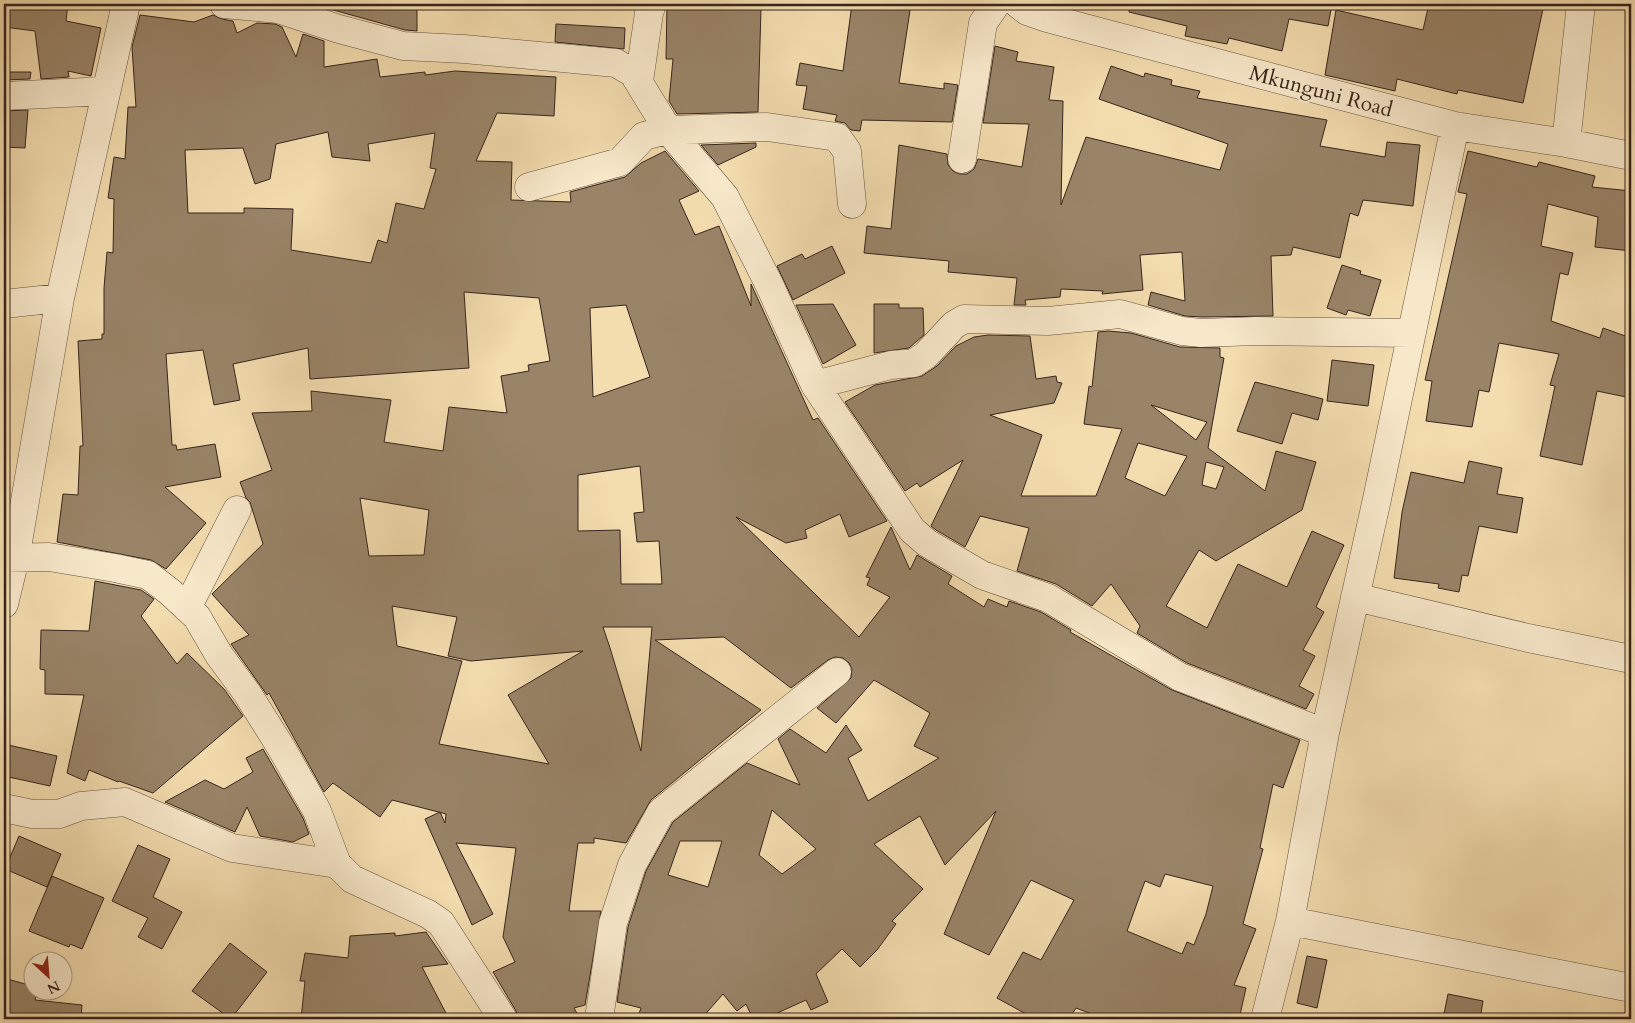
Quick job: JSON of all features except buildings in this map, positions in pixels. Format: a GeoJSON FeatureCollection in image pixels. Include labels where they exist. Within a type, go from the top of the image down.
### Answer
{"type":"FeatureCollection","features":[{"type":"Feature","properties":{"kind":"street"},"geometry":{"type":"LineString","coordinates":[[4,604],[9,558],[60,298],[126,4]]}},
{"type":"Feature","properties":{"kind":"street"},"geometry":{"type":"LineString","coordinates":[[224,4],[278,9],[339,29],[403,46],[464,49],[616,64],[633,73],[668,130],[725,197],[769,284],[815,386],[912,530],[927,543],[982,575],[1048,598],[1180,677],[1325,733]]}},
{"type":"Feature","properties":{"kind":"street"},"geometry":{"type":"LineString","coordinates":[[639,81],[652,4]]}},
{"type":"Feature","properties":{"kind":"street"},"geometry":{"type":"LineString","coordinates":[[962,159],[983,23],[996,4]]}},
{"type":"Feature","properties":{"kind":"street","name":"Mkunguni Road"},"geometry":{"type":"LineString","coordinates":[[1018,4],[1027,11],[1047,18],[1455,126],[1566,142],[1631,156]]}},
{"type":"Feature","properties":{"kind":"street"},"geometry":{"type":"LineString","coordinates":[[1566,142],[1581,4]]}},
{"type":"Feature","properties":{"kind":"street"},"geometry":{"type":"LineString","coordinates":[[4,96],[106,91]]}},
{"type":"Feature","properties":{"kind":"street"},"geometry":{"type":"LineString","coordinates":[[1265,1019],[1290,921],[1325,733],[1455,126]]}},
{"type":"Feature","properties":{"kind":"street"},"geometry":{"type":"LineString","coordinates":[[529,187],[620,162],[644,136],[668,130],[767,127],[837,137],[847,152],[852,204]]}},
{"type":"Feature","properties":{"kind":"street"},"geometry":{"type":"LineString","coordinates":[[4,304],[60,298]]}},
{"type":"Feature","properties":{"kind":"street"},"geometry":{"type":"LineString","coordinates":[[815,386],[891,365],[914,363],[926,355],[954,325],[964,319],[1048,321],[1120,314],[1182,331],[1201,333],[1249,331],[1411,333]]}},
{"type":"Feature","properties":{"kind":"street"},"geometry":{"type":"LineString","coordinates":[[187,608],[237,510]]}},
{"type":"Feature","properties":{"kind":"street"},"geometry":{"type":"LineString","coordinates":[[9,558],[49,557],[148,575],[197,617],[219,655],[247,693],[282,749],[317,811],[337,864],[352,879],[428,914],[441,923],[502,1019]]}},
{"type":"Feature","properties":{"kind":"street"},"geometry":{"type":"LineString","coordinates":[[1355,597],[1528,638],[1631,659]]}},
{"type":"Feature","properties":{"kind":"street"},"geometry":{"type":"LineString","coordinates":[[600,1019],[613,923],[632,865],[662,812],[837,672]]}},
{"type":"Feature","properties":{"kind":"street"},"geometry":{"type":"LineString","coordinates":[[4,808],[32,814],[59,814],[81,806],[125,802],[232,848],[337,864]]}},
{"type":"Feature","properties":{"kind":"street"},"geometry":{"type":"LineString","coordinates":[[1290,921],[1631,988]]}}]}
